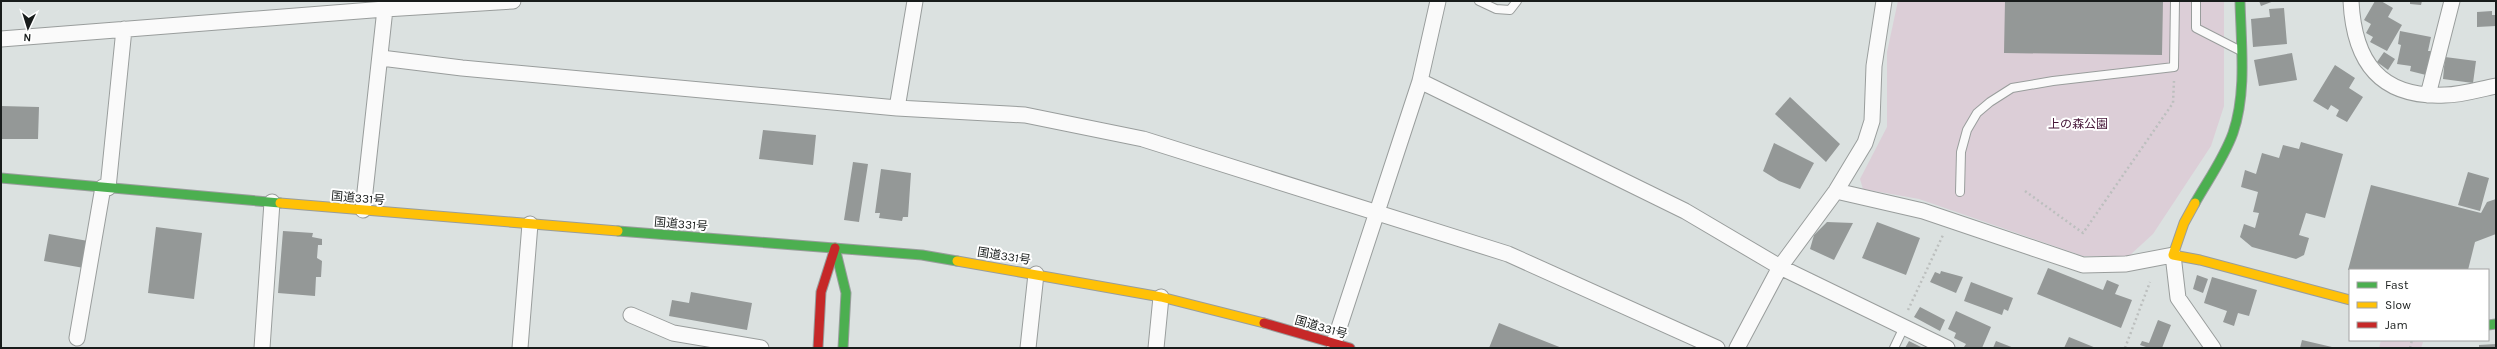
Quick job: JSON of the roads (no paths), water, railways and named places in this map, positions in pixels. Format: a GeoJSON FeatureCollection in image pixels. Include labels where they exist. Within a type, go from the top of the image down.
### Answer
{"type":"FeatureCollection","features":[{"type":"Feature","properties":{"kind":"main road"},"geometry":{"type":"LineString","coordinates":[[2240,1],[2240,85],[2233,131],[2223,154],[2184,223],[2174,255],[2200,260],[2349,300]]}},
{"type":"Feature","properties":{"kind":"main road","name":"国道331号"},"geometry":{"type":"LineString","coordinates":[[1,178],[530,224],[922,255],[1161,297],[1350,348]]}},
{"type":"Feature","properties":{"kind":"main road"},"geometry":{"type":"LineString","coordinates":[[818,348],[822,292],[835,248]]}},
{"type":"Feature","properties":{"kind":"main road"},"geometry":{"type":"LineString","coordinates":[[835,248],[846,293],[843,348]]}},
{"type":"Feature","properties":{"kind":"street"},"geometry":{"type":"LineString","coordinates":[[1,39],[385,9],[513,1]]}},
{"type":"Feature","properties":{"kind":"street"},"geometry":{"type":"LineString","coordinates":[[897,108],[915,1]]}},
{"type":"Feature","properties":{"kind":"street"},"geometry":{"type":"LineString","coordinates":[[1334,343],[1420,81],[1438,1]]}},
{"type":"Feature","properties":{"kind":"street"},"geometry":{"type":"LineString","coordinates":[[1737,348],[1780,268],[1836,192],[1865,143],[1872,121],[1874,66],[1884,1]]}},
{"type":"Feature","properties":{"kind":"street"},"geometry":{"type":"LineString","coordinates":[[2351,1],[2355,38],[2360,51],[2372,68],[2388,83],[2407,92],[2428,95],[2446,95],[2496,86]]}},
{"type":"Feature","properties":{"kind":"street"},"geometry":{"type":"LineString","coordinates":[[2428,95],[2452,1]]}},
{"type":"Feature","properties":{"kind":"street"},"geometry":{"type":"LineString","coordinates":[[363,210],[381,58],[385,9]]}},
{"type":"Feature","properties":{"kind":"street"},"geometry":{"type":"LineString","coordinates":[[77,338],[105,187],[124,29]]}},
{"type":"Feature","properties":{"kind":"street"},"geometry":{"type":"LineString","coordinates":[[381,58],[470,69],[897,108],[1025,115],[1143,139],[1508,254],[1717,348]]}},
{"type":"Feature","properties":{"kind":"street"},"geometry":{"type":"LineString","coordinates":[[1420,81],[1685,211],[1780,268],[1947,348]]}},
{"type":"Feature","properties":{"kind":"street"},"geometry":{"type":"LineString","coordinates":[[1836,192],[1923,211],[2083,265],[2126,264],[2174,255],[2178,298],[2213,348]]}},
{"type":"Feature","properties":{"kind":"street"},"geometry":{"type":"LineString","coordinates":[[262,348],[272,202]]}},
{"type":"Feature","properties":{"kind":"street"},"geometry":{"type":"LineString","coordinates":[[520,348],[530,224]]}},
{"type":"Feature","properties":{"kind":"street"},"geometry":{"type":"LineString","coordinates":[[1028,348],[1036,274]]}},
{"type":"Feature","properties":{"kind":"street"},"geometry":{"type":"LineString","coordinates":[[1156,348],[1161,297]]}},
{"type":"Feature","properties":{"kind":"street"},"geometry":{"type":"LineString","coordinates":[[631,315],[673,333],[761,348]]}},
{"type":"Feature","properties":{"kind":"lane"},"geometry":{"type":"LineString","coordinates":[[1479,1],[1496,9],[1510,10],[1517,1]]}},
{"type":"Feature","properties":{"kind":"lane"},"geometry":{"type":"LineString","coordinates":[[1960,192],[1961,152],[1967,130],[1977,113],[1990,102],[2012,88],[2053,81],[2174,67],[2175,1]]}},
{"type":"Feature","properties":{"kind":"lane"},"geometry":{"type":"LineString","coordinates":[[2196,1],[2196,28],[2240,50]]}},
{"type":"Feature","properties":{"kind":"lane"},"geometry":{"type":"LineString","coordinates":[[1894,348],[1902,326]]}},
{"type":"Feature","properties":{"kind":"park label","name":"上の森公園"},"geometry":{"type":"Point","coordinates":[2078,124]}}]}
